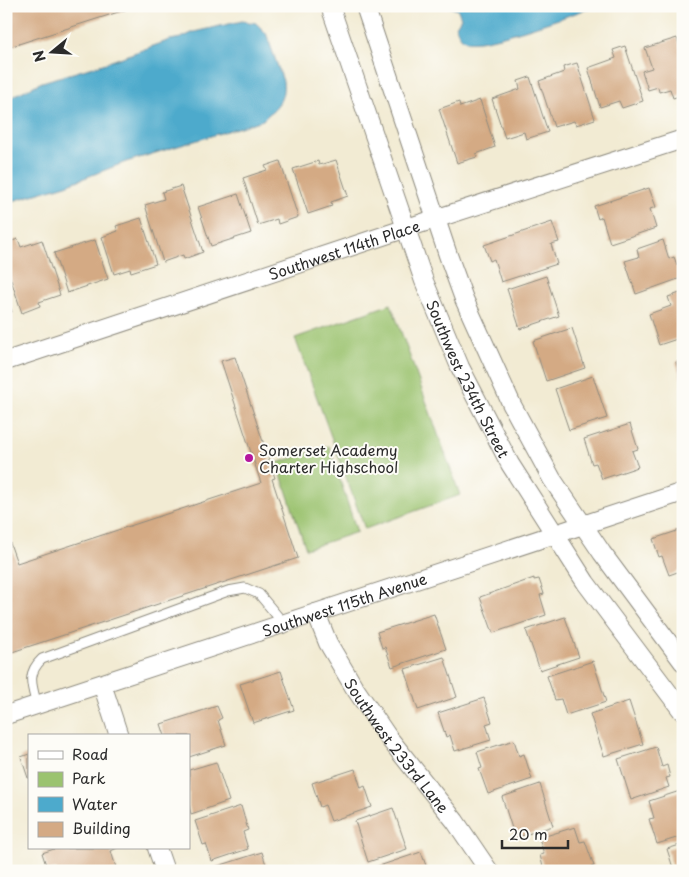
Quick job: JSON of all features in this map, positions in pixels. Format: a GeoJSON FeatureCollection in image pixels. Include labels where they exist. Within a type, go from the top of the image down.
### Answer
{"type":"FeatureCollection","features":[{"type":"Feature","properties":{"kind":"street","name":"Southwest 234th Street"},"geometry":{"type":"LineString","coordinates":[[330,6],[424,281],[460,367],[510,464],[586,583],[683,712]]}},
{"type":"Feature","properties":{"kind":"street","name":"Southwest 234th Street"},"geometry":{"type":"LineString","coordinates":[[365,6],[464,299],[504,388],[552,479],[602,553],[683,662]]}},
{"type":"Feature","properties":{"kind":"street","name":"Southwest 114th Place"},"geometry":{"type":"LineString","coordinates":[[6,361],[406,228],[683,139]]}},
{"type":"Feature","properties":{"kind":"street","name":"Southwest 115th Avenue"},"geometry":{"type":"LineString","coordinates":[[6,716],[683,492]]}},
{"type":"Feature","properties":{"kind":"street","name":"Southwest 233rd Lane"},"geometry":{"type":"LineString","coordinates":[[316,613],[328,643],[388,737],[455,821],[490,871]]}},
{"type":"Feature","properties":{"kind":"street"},"geometry":{"type":"LineString","coordinates":[[102,684],[118,734]]}},
{"type":"Feature","properties":{"kind":"street"},"geometry":{"type":"LineString","coordinates":[[158,850],[165,871]]}},
{"type":"Feature","properties":{"kind":"lane"},"geometry":{"type":"LineString","coordinates":[[37,705],[31,680],[34,667],[42,659],[228,591],[245,588],[259,594],[284,624]]}},
{"type":"Feature","properties":{"kind":"green space"},"geometry":{"type":"Polygon","coordinates":[[[391,304],[460,495],[365,529],[295,338],[391,304]]]}},
{"type":"Feature","properties":{"kind":"green space"},"geometry":{"type":"Polygon","coordinates":[[[329,446],[357,532],[306,549],[277,463],[329,446]]]}},
{"type":"Feature","properties":{"kind":"water"},"geometry":{"type":"Polygon","coordinates":[[[447,6],[595,6],[492,39],[467,41],[458,33],[456,26],[461,18],[458,10],[447,6]]]}},
{"type":"Feature","properties":{"kind":"water"},"geometry":{"type":"Polygon","coordinates":[[[242,21],[256,23],[266,33],[283,81],[283,94],[279,103],[263,120],[126,162],[66,185],[6,203],[6,103],[13,96],[42,82],[100,65],[194,32],[242,21]]]}},
{"type":"Feature","properties":{"kind":"building"},"geometry":{"type":"Polygon","coordinates":[[[6,6],[134,6],[134,7],[6,48],[6,6]]]}},
{"type":"Feature","properties":{"kind":"building"},"geometry":{"type":"Polygon","coordinates":[[[677,38],[683,56],[683,95],[673,98],[670,89],[659,92],[658,87],[648,90],[642,71],[652,68],[645,48],[677,38]]]}},
{"type":"Feature","properties":{"kind":"building"},"geometry":{"type":"Polygon","coordinates":[[[625,46],[643,101],[622,108],[619,101],[600,107],[588,68],[616,58],[613,50],[625,46]]]}},
{"type":"Feature","properties":{"kind":"building"},"geometry":{"type":"Polygon","coordinates":[[[577,63],[595,119],[576,125],[574,121],[554,127],[539,81],[564,72],[563,67],[577,63]]]}},
{"type":"Feature","properties":{"kind":"building"},"geometry":{"type":"Polygon","coordinates":[[[530,77],[548,132],[526,139],[524,132],[505,138],[492,99],[520,89],[518,81],[530,77]]]}},
{"type":"Feature","properties":{"kind":"building"},"geometry":{"type":"Polygon","coordinates":[[[480,100],[495,147],[476,154],[477,157],[457,163],[439,109],[459,102],[460,107],[480,100]]]}},
{"type":"Feature","properties":{"kind":"building"},"geometry":{"type":"Polygon","coordinates":[[[336,160],[348,196],[331,202],[332,206],[308,214],[293,169],[318,161],[319,165],[336,160]]]}},
{"type":"Feature","properties":{"kind":"building"},"geometry":{"type":"Polygon","coordinates":[[[280,161],[298,217],[278,224],[277,219],[258,225],[243,178],[267,170],[265,166],[280,161]]]}},
{"type":"Feature","properties":{"kind":"building"},"geometry":{"type":"Polygon","coordinates":[[[181,186],[203,252],[184,259],[183,255],[163,262],[145,205],[164,199],[162,192],[181,186]]]}},
{"type":"Feature","properties":{"kind":"building"},"geometry":{"type":"Polygon","coordinates":[[[649,188],[656,207],[650,209],[656,228],[610,243],[602,217],[598,219],[594,206],[649,188]]]}},
{"type":"Feature","properties":{"kind":"building"},"geometry":{"type":"Polygon","coordinates":[[[238,194],[251,233],[211,246],[198,207],[238,194]]]}},
{"type":"Feature","properties":{"kind":"building"},"geometry":{"type":"Polygon","coordinates":[[[141,218],[156,264],[131,272],[130,269],[114,274],[102,237],[118,231],[116,226],[141,218]]]}},
{"type":"Feature","properties":{"kind":"building"},"geometry":{"type":"Polygon","coordinates":[[[552,222],[559,242],[551,244],[557,264],[501,282],[494,259],[490,261],[484,245],[552,222]]]}},
{"type":"Feature","properties":{"kind":"building"},"geometry":{"type":"Polygon","coordinates":[[[18,239],[21,247],[42,240],[60,295],[39,302],[40,306],[22,313],[6,265],[6,243],[18,239]]]}},
{"type":"Feature","properties":{"kind":"building"},"geometry":{"type":"Polygon","coordinates":[[[95,240],[108,279],[67,293],[54,253],[95,240]]]}},
{"type":"Feature","properties":{"kind":"building"},"geometry":{"type":"Polygon","coordinates":[[[663,240],[669,259],[674,257],[677,265],[683,264],[683,276],[636,294],[625,261],[639,257],[637,249],[663,240]]]}},
{"type":"Feature","properties":{"kind":"building"},"geometry":{"type":"Polygon","coordinates":[[[546,276],[559,316],[520,329],[507,289],[546,276]]]}},
{"type":"Feature","properties":{"kind":"building"},"geometry":{"type":"Polygon","coordinates":[[[683,292],[683,337],[659,345],[649,314],[671,306],[668,297],[683,292]]]}},
{"type":"Feature","properties":{"kind":"building"},"geometry":{"type":"Polygon","coordinates":[[[6,295],[12,312],[6,313],[6,295]]]}},
{"type":"Feature","properties":{"kind":"building"},"geometry":{"type":"Polygon","coordinates":[[[572,328],[585,368],[546,381],[533,341],[572,328]]]}},
{"type":"Feature","properties":{"kind":"building"},"geometry":{"type":"Polygon","coordinates":[[[235,357],[275,478],[272,479],[298,558],[6,654],[6,532],[17,563],[261,483],[221,361],[235,357]]]}},
{"type":"Feature","properties":{"kind":"building"},"geometry":{"type":"Polygon","coordinates":[[[683,360],[683,381],[682,381],[676,362],[683,360]]]}},
{"type":"Feature","properties":{"kind":"building"},"geometry":{"type":"Polygon","coordinates":[[[593,376],[607,418],[569,430],[555,389],[593,376]]]}},
{"type":"Feature","properties":{"kind":"building"},"geometry":{"type":"Polygon","coordinates":[[[630,424],[638,449],[632,451],[638,467],[602,479],[596,463],[592,464],[584,439],[630,424]]]}},
{"type":"Feature","properties":{"kind":"building"},"geometry":{"type":"Polygon","coordinates":[[[683,529],[683,570],[669,575],[662,556],[659,557],[653,539],[683,529]]]}},
{"type":"Feature","properties":{"kind":"building"},"geometry":{"type":"Polygon","coordinates":[[[534,578],[534,580],[539,579],[544,594],[540,595],[546,615],[493,633],[480,597],[534,578]]]}},
{"type":"Feature","properties":{"kind":"building"},"geometry":{"type":"Polygon","coordinates":[[[434,614],[446,649],[392,667],[385,647],[382,648],[377,632],[434,614]]]}},
{"type":"Feature","properties":{"kind":"building"},"geometry":{"type":"Polygon","coordinates":[[[565,617],[579,657],[540,670],[526,630],[565,617]]]}},
{"type":"Feature","properties":{"kind":"building"},"geometry":{"type":"Polygon","coordinates":[[[444,657],[457,697],[418,710],[405,669],[444,657]]]}},
{"type":"Feature","properties":{"kind":"building"},"geometry":{"type":"Polygon","coordinates":[[[593,661],[606,702],[566,715],[561,699],[555,700],[547,676],[593,661]]]}},
{"type":"Feature","properties":{"kind":"building"},"geometry":{"type":"Polygon","coordinates":[[[281,671],[294,710],[253,723],[240,684],[281,671]]]}},
{"type":"Feature","properties":{"kind":"building"},"geometry":{"type":"Polygon","coordinates":[[[484,698],[492,722],[486,724],[491,740],[455,751],[450,735],[446,737],[438,713],[484,698]]]}},
{"type":"Feature","properties":{"kind":"building"},"geometry":{"type":"Polygon","coordinates":[[[629,701],[643,744],[604,756],[590,714],[629,701]]]}},
{"type":"Feature","properties":{"kind":"building"},"geometry":{"type":"Polygon","coordinates":[[[217,706],[222,718],[218,720],[226,745],[190,757],[190,734],[164,734],[161,724],[217,706]]]}},
{"type":"Feature","properties":{"kind":"building"},"geometry":{"type":"Polygon","coordinates":[[[514,740],[519,756],[524,754],[532,779],[488,794],[479,769],[482,768],[477,752],[514,740]]]}},
{"type":"Feature","properties":{"kind":"building"},"geometry":{"type":"Polygon","coordinates":[[[656,747],[662,767],[667,765],[670,777],[666,778],[669,787],[631,800],[618,759],[656,747]]]}},
{"type":"Feature","properties":{"kind":"building"},"geometry":{"type":"Polygon","coordinates":[[[28,754],[28,778],[21,757],[28,754]]]}},
{"type":"Feature","properties":{"kind":"building"},"geometry":{"type":"Polygon","coordinates":[[[216,762],[229,801],[191,814],[190,770],[216,762]]]}},
{"type":"Feature","properties":{"kind":"building"},"geometry":{"type":"Polygon","coordinates":[[[355,769],[361,788],[365,786],[372,807],[331,821],[325,805],[320,807],[312,783],[355,769]]]}},
{"type":"Feature","properties":{"kind":"building"},"geometry":{"type":"Polygon","coordinates":[[[540,784],[553,826],[515,838],[502,797],[540,784]]]}},
{"type":"Feature","properties":{"kind":"building"},"geometry":{"type":"Polygon","coordinates":[[[683,790],[683,836],[657,844],[649,819],[654,818],[649,801],[683,790]]]}},
{"type":"Feature","properties":{"kind":"building"},"geometry":{"type":"Polygon","coordinates":[[[241,806],[248,830],[243,832],[248,849],[212,861],[206,844],[203,845],[195,821],[241,806]]]}},
{"type":"Feature","properties":{"kind":"building"},"geometry":{"type":"Polygon","coordinates":[[[393,808],[407,849],[368,862],[355,821],[393,808]]]}},
{"type":"Feature","properties":{"kind":"building"},"geometry":{"type":"Polygon","coordinates":[[[575,827],[580,842],[585,841],[594,866],[579,871],[544,871],[540,855],[544,854],[539,838],[575,827]]]}},
{"type":"Feature","properties":{"kind":"building"},"geometry":{"type":"Polygon","coordinates":[[[683,844],[683,871],[674,871],[667,849],[683,844]]]}},
{"type":"Feature","properties":{"kind":"building"},"geometry":{"type":"Polygon","coordinates":[[[51,850],[113,850],[111,851],[117,871],[57,871],[56,869],[48,871],[42,853],[51,850]]]}},
{"type":"Feature","properties":{"kind":"building"},"geometry":{"type":"Polygon","coordinates":[[[262,852],[268,871],[217,871],[215,867],[262,852]]]}},
{"type":"Feature","properties":{"kind":"building"},"geometry":{"type":"Polygon","coordinates":[[[421,852],[428,871],[367,871],[367,870],[421,852]]]}},
{"type":"Feature","properties":{"kind":"place","name":"Somerset Academy Charter Highschool"},"geometry":{"type":"Point","coordinates":[249,458]}}]}
